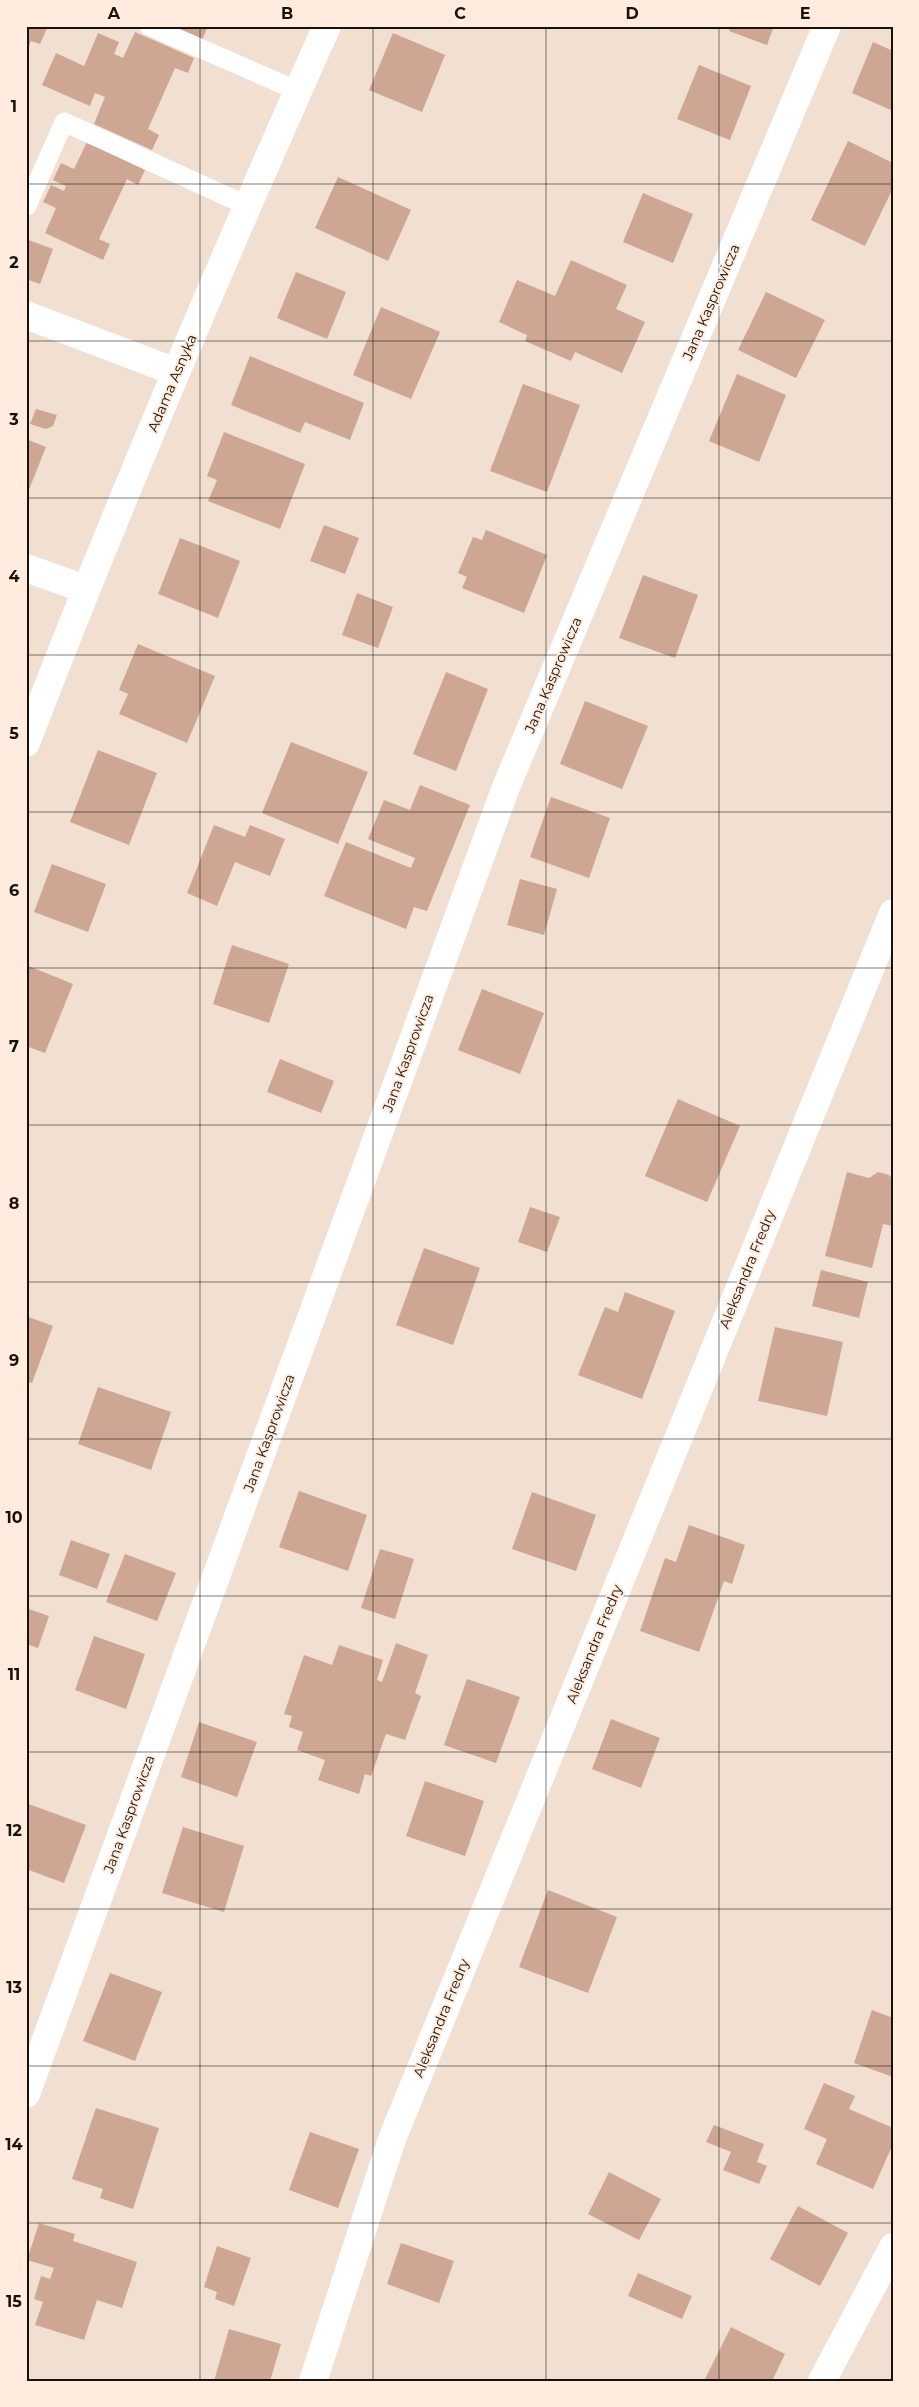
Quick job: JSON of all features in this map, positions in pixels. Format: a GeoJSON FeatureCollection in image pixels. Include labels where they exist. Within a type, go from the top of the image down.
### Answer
{"type":"FeatureCollection","features":[{"type":"Feature","properties":{"kind":"street","name":"Adama Asnyka"},"geometry":{"type":"LineString","coordinates":[[26,743],[85,589],[176,372],[327,26]]}},
{"type":"Feature","properties":{"kind":"street","name":"Jana Kasprowicza"},"geometry":{"type":"LineString","coordinates":[[26,2094],[506,787],[827,26]]}},
{"type":"Feature","properties":{"kind":"street"},"geometry":{"type":"LineString","coordinates":[[26,315],[176,372]]}},
{"type":"Feature","properties":{"kind":"street"},"geometry":{"type":"LineString","coordinates":[[26,568],[85,589]]}},
{"type":"Feature","properties":{"kind":"street","name":"Aleksandra Fredry"},"geometry":{"type":"LineString","coordinates":[[313,2381],[392,2139],[893,913]]}},
{"type":"Feature","properties":{"kind":"street"},"geometry":{"type":"LineString","coordinates":[[822,2381],[893,2247]]}},
{"type":"Feature","properties":{"kind":"lane"},"geometry":{"type":"LineString","coordinates":[[149,26],[298,91]]}},
{"type":"Feature","properties":{"kind":"lane"},"geometry":{"type":"LineString","coordinates":[[27,206],[64,122],[248,206]]}},
{"type":"Feature","properties":{"kind":"building"},"geometry":{"type":"Polygon","coordinates":[[[26,26],[48,26],[40,44],[31,41],[26,53],[26,26]]]}},
{"type":"Feature","properties":{"kind":"building"},"geometry":{"type":"Polygon","coordinates":[[[172,26],[208,26],[202,40],[172,26]]]}},
{"type":"Feature","properties":{"kind":"building"},"geometry":{"type":"Polygon","coordinates":[[[731,26],[774,26],[767,45],[729,31],[731,26]]]}},
{"type":"Feature","properties":{"kind":"building"},"geometry":{"type":"Polygon","coordinates":[[[135,32],[194,58],[188,73],[175,68],[148,129],[159,135],[152,150],[94,124],[105,97],[95,93],[90,106],[42,85],[56,53],[84,66],[98,33],[119,42],[114,54],[123,58],[135,32]]]}},
{"type":"Feature","properties":{"kind":"building"},"geometry":{"type":"Polygon","coordinates":[[[393,33],[445,55],[422,112],[369,90],[393,33]]]}},
{"type":"Feature","properties":{"kind":"building"},"geometry":{"type":"Polygon","coordinates":[[[873,42],[893,51],[893,111],[852,93],[873,42]]]}},
{"type":"Feature","properties":{"kind":"building"},"geometry":{"type":"Polygon","coordinates":[[[699,65],[751,86],[730,140],[677,119],[699,65]]]}},
{"type":"Feature","properties":{"kind":"building"},"geometry":{"type":"Polygon","coordinates":[[[848,141],[893,163],[893,188],[865,246],[811,220],[848,141]]]}},
{"type":"Feature","properties":{"kind":"building"},"geometry":{"type":"Polygon","coordinates":[[[87,142],[145,170],[138,185],[127,179],[99,239],[110,244],[103,260],[45,233],[56,208],[43,202],[51,185],[64,191],[66,186],[53,180],[61,163],[74,169],[87,142]]]}},
{"type":"Feature","properties":{"kind":"building"},"geometry":{"type":"Polygon","coordinates":[[[338,177],[411,210],[388,261],[315,228],[338,177]]]}},
{"type":"Feature","properties":{"kind":"building"},"geometry":{"type":"Polygon","coordinates":[[[643,193],[693,214],[673,263],[623,242],[643,193]]]}},
{"type":"Feature","properties":{"kind":"building"},"geometry":{"type":"Polygon","coordinates":[[[26,239],[53,249],[40,284],[26,279],[26,239]]]}},
{"type":"Feature","properties":{"kind":"building"},"geometry":{"type":"Polygon","coordinates":[[[571,260],[627,285],[616,309],[645,322],[622,373],[575,352],[571,361],[525,341],[527,335],[499,322],[517,280],[555,296],[571,260]]]}},
{"type":"Feature","properties":{"kind":"building"},"geometry":{"type":"Polygon","coordinates":[[[296,272],[346,292],[327,339],[277,318],[296,272]]]}},
{"type":"Feature","properties":{"kind":"building"},"geometry":{"type":"Polygon","coordinates":[[[766,292],[825,320],[796,378],[738,350],[766,292]]]}},
{"type":"Feature","properties":{"kind":"building"},"geometry":{"type":"Polygon","coordinates":[[[381,307],[440,332],[411,399],[353,375],[381,307]]]}},
{"type":"Feature","properties":{"kind":"building"},"geometry":{"type":"Polygon","coordinates":[[[250,356],[364,403],[350,440],[305,422],[300,433],[231,405],[250,356]]]}},
{"type":"Feature","properties":{"kind":"building"},"geometry":{"type":"Polygon","coordinates":[[[737,374],[786,395],[759,462],[709,441],[737,374]]]}},
{"type":"Feature","properties":{"kind":"building"},"geometry":{"type":"Polygon","coordinates":[[[523,384],[580,405],[547,492],[490,471],[523,384]]]}},
{"type":"Feature","properties":{"kind":"building"},"geometry":{"type":"Polygon","coordinates":[[[36,409],[57,415],[53,426],[46,429],[30,424],[36,409]]]}},
{"type":"Feature","properties":{"kind":"building"},"geometry":{"type":"Polygon","coordinates":[[[224,432],[305,464],[280,529],[208,501],[217,480],[207,476],[224,432]]]}},
{"type":"Feature","properties":{"kind":"building"},"geometry":{"type":"Polygon","coordinates":[[[26,439],[46,447],[26,497],[26,439]]]}},
{"type":"Feature","properties":{"kind":"building"},"geometry":{"type":"Polygon","coordinates":[[[324,525],[359,538],[345,574],[310,561],[324,525]]]}},
{"type":"Feature","properties":{"kind":"building"},"geometry":{"type":"Polygon","coordinates":[[[486,530],[547,555],[524,613],[462,588],[467,577],[458,573],[473,537],[482,540],[486,530]]]}},
{"type":"Feature","properties":{"kind":"building"},"geometry":{"type":"Polygon","coordinates":[[[180,538],[240,561],[218,618],[158,594],[180,538]]]}},
{"type":"Feature","properties":{"kind":"building"},"geometry":{"type":"Polygon","coordinates":[[[643,575],[698,595],[675,658],[619,638],[643,575]]]}},
{"type":"Feature","properties":{"kind":"building"},"geometry":{"type":"Polygon","coordinates":[[[357,593],[393,607],[378,648],[342,635],[357,593]]]}},
{"type":"Feature","properties":{"kind":"building"},"geometry":{"type":"Polygon","coordinates":[[[138,644],[215,676],[187,743],[119,714],[128,694],[119,690],[138,644]]]}},
{"type":"Feature","properties":{"kind":"building"},"geometry":{"type":"Polygon","coordinates":[[[446,672],[488,689],[456,771],[413,754],[446,672]]]}},
{"type":"Feature","properties":{"kind":"building"},"geometry":{"type":"Polygon","coordinates":[[[585,701],[648,726],[622,789],[560,764],[585,701]]]}},
{"type":"Feature","properties":{"kind":"building"},"geometry":{"type":"Polygon","coordinates":[[[291,742],[368,772],[338,844],[262,813],[291,742]]]}},
{"type":"Feature","properties":{"kind":"building"},"geometry":{"type":"Polygon","coordinates":[[[98,750],[157,773],[129,845],[70,822],[98,750]]]}},
{"type":"Feature","properties":{"kind":"building"},"geometry":{"type":"Polygon","coordinates":[[[420,785],[470,805],[427,911],[414,907],[406,929],[324,896],[346,842],[411,868],[415,858],[368,839],[384,800],[410,810],[420,785]]]}},
{"type":"Feature","properties":{"kind":"building"},"geometry":{"type":"Polygon","coordinates":[[[551,797],[610,818],[589,878],[530,857],[551,797]]]}},
{"type":"Feature","properties":{"kind":"building"},"geometry":{"type":"Polygon","coordinates":[[[214,825],[245,837],[250,825],[285,839],[270,876],[235,862],[217,906],[187,893],[214,825]]]}},
{"type":"Feature","properties":{"kind":"building"},"geometry":{"type":"Polygon","coordinates":[[[52,864],[106,884],[88,932],[34,912],[52,864]]]}},
{"type":"Feature","properties":{"kind":"building"},"geometry":{"type":"Polygon","coordinates":[[[520,879],[557,889],[544,935],[507,925],[520,879]]]}},
{"type":"Feature","properties":{"kind":"building"},"geometry":{"type":"Polygon","coordinates":[[[232,945],[289,964],[269,1023],[213,1004],[232,945]]]}},
{"type":"Feature","properties":{"kind":"building"},"geometry":{"type":"Polygon","coordinates":[[[26,965],[73,984],[45,1053],[26,1046],[26,965]]]}},
{"type":"Feature","properties":{"kind":"building"},"geometry":{"type":"Polygon","coordinates":[[[482,989],[544,1013],[520,1074],[458,1050],[482,989]]]}},
{"type":"Feature","properties":{"kind":"building"},"geometry":{"type":"Polygon","coordinates":[[[280,1059],[334,1081],[321,1113],[267,1092],[280,1059]]]}},
{"type":"Feature","properties":{"kind":"building"},"geometry":{"type":"Polygon","coordinates":[[[678,1099],[740,1126],[707,1202],[645,1176],[678,1099]]]}},
{"type":"Feature","properties":{"kind":"building"},"geometry":{"type":"Polygon","coordinates":[[[847,1172],[869,1178],[878,1172],[889,1175],[893,1180],[893,1226],[883,1224],[872,1268],[825,1256],[847,1172]]]}},
{"type":"Feature","properties":{"kind":"building"},"geometry":{"type":"Polygon","coordinates":[[[530,1207],[560,1217],[547,1252],[518,1242],[530,1207]]]}},
{"type":"Feature","properties":{"kind":"building"},"geometry":{"type":"Polygon","coordinates":[[[424,1248],[480,1268],[453,1345],[396,1325],[424,1248]]]}},
{"type":"Feature","properties":{"kind":"building"},"geometry":{"type":"Polygon","coordinates":[[[821,1270],[868,1282],[859,1318],[812,1306],[821,1270]]]}},
{"type":"Feature","properties":{"kind":"building"},"geometry":{"type":"Polygon","coordinates":[[[625,1292],[675,1311],[642,1399],[578,1375],[605,1307],[618,1312],[625,1292]]]}},
{"type":"Feature","properties":{"kind":"building"},"geometry":{"type":"Polygon","coordinates":[[[26,1316],[53,1326],[32,1383],[26,1381],[26,1316]]]}},
{"type":"Feature","properties":{"kind":"building"},"geometry":{"type":"Polygon","coordinates":[[[775,1327],[843,1342],[827,1416],[758,1401],[775,1327]]]}},
{"type":"Feature","properties":{"kind":"building"},"geometry":{"type":"Polygon","coordinates":[[[98,1387],[171,1412],[151,1470],[78,1444],[98,1387]]]}},
{"type":"Feature","properties":{"kind":"building"},"geometry":{"type":"Polygon","coordinates":[[[299,1491],[367,1515],[348,1571],[279,1547],[299,1491]]]}},
{"type":"Feature","properties":{"kind":"building"},"geometry":{"type":"Polygon","coordinates":[[[532,1492],[596,1515],[576,1571],[512,1549],[532,1492]]]}},
{"type":"Feature","properties":{"kind":"building"},"geometry":{"type":"Polygon","coordinates":[[[689,1525],[745,1545],[732,1584],[724,1581],[699,1652],[640,1631],[665,1558],[676,1562],[689,1525]]]}},
{"type":"Feature","properties":{"kind":"building"},"geometry":{"type":"Polygon","coordinates":[[[71,1540],[110,1554],[97,1589],[59,1575],[71,1540]]]}},
{"type":"Feature","properties":{"kind":"building"},"geometry":{"type":"Polygon","coordinates":[[[380,1549],[414,1559],[395,1619],[361,1608],[380,1549]]]}},
{"type":"Feature","properties":{"kind":"building"},"geometry":{"type":"Polygon","coordinates":[[[125,1554],[176,1573],[157,1621],[106,1602],[125,1554]]]}},
{"type":"Feature","properties":{"kind":"building"},"geometry":{"type":"Polygon","coordinates":[[[26,1608],[49,1616],[38,1648],[26,1644],[26,1608]]]}},
{"type":"Feature","properties":{"kind":"building"},"geometry":{"type":"Polygon","coordinates":[[[94,1636],[145,1654],[126,1709],[75,1690],[94,1636]]]}},
{"type":"Feature","properties":{"kind":"building"},"geometry":{"type":"Polygon","coordinates":[[[396,1643],[428,1655],[415,1693],[421,1696],[405,1740],[386,1734],[371,1776],[365,1774],[359,1794],[318,1780],[325,1760],[297,1750],[303,1732],[289,1727],[292,1716],[284,1714],[304,1655],[332,1665],[339,1645],[383,1660],[377,1680],[382,1682],[396,1643]]]}},
{"type":"Feature","properties":{"kind":"building"},"geometry":{"type":"Polygon","coordinates":[[[467,1679],[520,1697],[496,1763],[444,1745],[467,1679]]]}},
{"type":"Feature","properties":{"kind":"building"},"geometry":{"type":"Polygon","coordinates":[[[611,1719],[660,1738],[641,1788],[592,1769],[611,1719]]]}},
{"type":"Feature","properties":{"kind":"building"},"geometry":{"type":"Polygon","coordinates":[[[199,1722],[257,1742],[237,1797],[181,1777],[199,1722]]]}},
{"type":"Feature","properties":{"kind":"building"},"geometry":{"type":"Polygon","coordinates":[[[425,1781],[484,1801],[465,1856],[406,1836],[425,1781]]]}},
{"type":"Feature","properties":{"kind":"building"},"geometry":{"type":"Polygon","coordinates":[[[26,1803],[86,1825],[64,1883],[26,1869],[26,1803]]]}},
{"type":"Feature","properties":{"kind":"building"},"geometry":{"type":"Polygon","coordinates":[[[183,1827],[244,1846],[224,1912],[162,1893],[183,1827]]]}},
{"type":"Feature","properties":{"kind":"building"},"geometry":{"type":"Polygon","coordinates":[[[548,1890],[617,1917],[588,1993],[519,1967],[548,1890]]]}},
{"type":"Feature","properties":{"kind":"building"},"geometry":{"type":"Polygon","coordinates":[[[110,1973],[162,1992],[135,2061],[83,2041],[110,1973]]]}},
{"type":"Feature","properties":{"kind":"building"},"geometry":{"type":"Polygon","coordinates":[[[872,2010],[893,2018],[893,2077],[854,2063],[872,2010]]]}},
{"type":"Feature","properties":{"kind":"building"},"geometry":{"type":"Polygon","coordinates":[[[824,2083],[855,2096],[849,2109],[893,2128],[893,2144],[873,2189],[816,2164],[827,2139],[804,2129],[824,2083]]]}},
{"type":"Feature","properties":{"kind":"building"},"geometry":{"type":"Polygon","coordinates":[[[96,2108],[159,2128],[133,2209],[100,2198],[103,2189],[72,2179],[96,2108]]]}},
{"type":"Feature","properties":{"kind":"building"},"geometry":{"type":"Polygon","coordinates":[[[714,2125],[764,2144],[757,2162],[767,2166],[759,2184],[723,2170],[731,2152],[706,2142],[714,2125]]]}},
{"type":"Feature","properties":{"kind":"building"},"geometry":{"type":"Polygon","coordinates":[[[310,2132],[359,2149],[338,2208],[289,2190],[310,2132]]]}},
{"type":"Feature","properties":{"kind":"building"},"geometry":{"type":"Polygon","coordinates":[[[609,2172],[661,2199],[639,2240],[588,2214],[609,2172]]]}},
{"type":"Feature","properties":{"kind":"building"},"geometry":{"type":"Polygon","coordinates":[[[798,2206],[848,2233],[820,2286],[770,2259],[798,2206]]]}},
{"type":"Feature","properties":{"kind":"building"},"geometry":{"type":"Polygon","coordinates":[[[39,2223],[75,2234],[73,2241],[137,2262],[122,2308],[97,2300],[84,2340],[35,2325],[43,2302],[34,2299],[41,2276],[50,2279],[54,2268],[27,2260],[39,2223]]]}},
{"type":"Feature","properties":{"kind":"building"},"geometry":{"type":"Polygon","coordinates":[[[401,2243],[454,2261],[439,2303],[387,2284],[401,2243]]]}},
{"type":"Feature","properties":{"kind":"building"},"geometry":{"type":"Polygon","coordinates":[[[217,2246],[251,2258],[234,2306],[215,2299],[217,2292],[204,2287],[217,2246]]]}},
{"type":"Feature","properties":{"kind":"building"},"geometry":{"type":"Polygon","coordinates":[[[638,2273],[692,2296],[682,2319],[628,2296],[638,2273]]]}},
{"type":"Feature","properties":{"kind":"building"},"geometry":{"type":"Polygon","coordinates":[[[731,2327],[785,2354],[772,2381],[704,2381],[731,2327]]]}},
{"type":"Feature","properties":{"kind":"building"},"geometry":{"type":"Polygon","coordinates":[[[229,2329],[281,2344],[270,2381],[214,2381],[229,2329]]]}}]}
